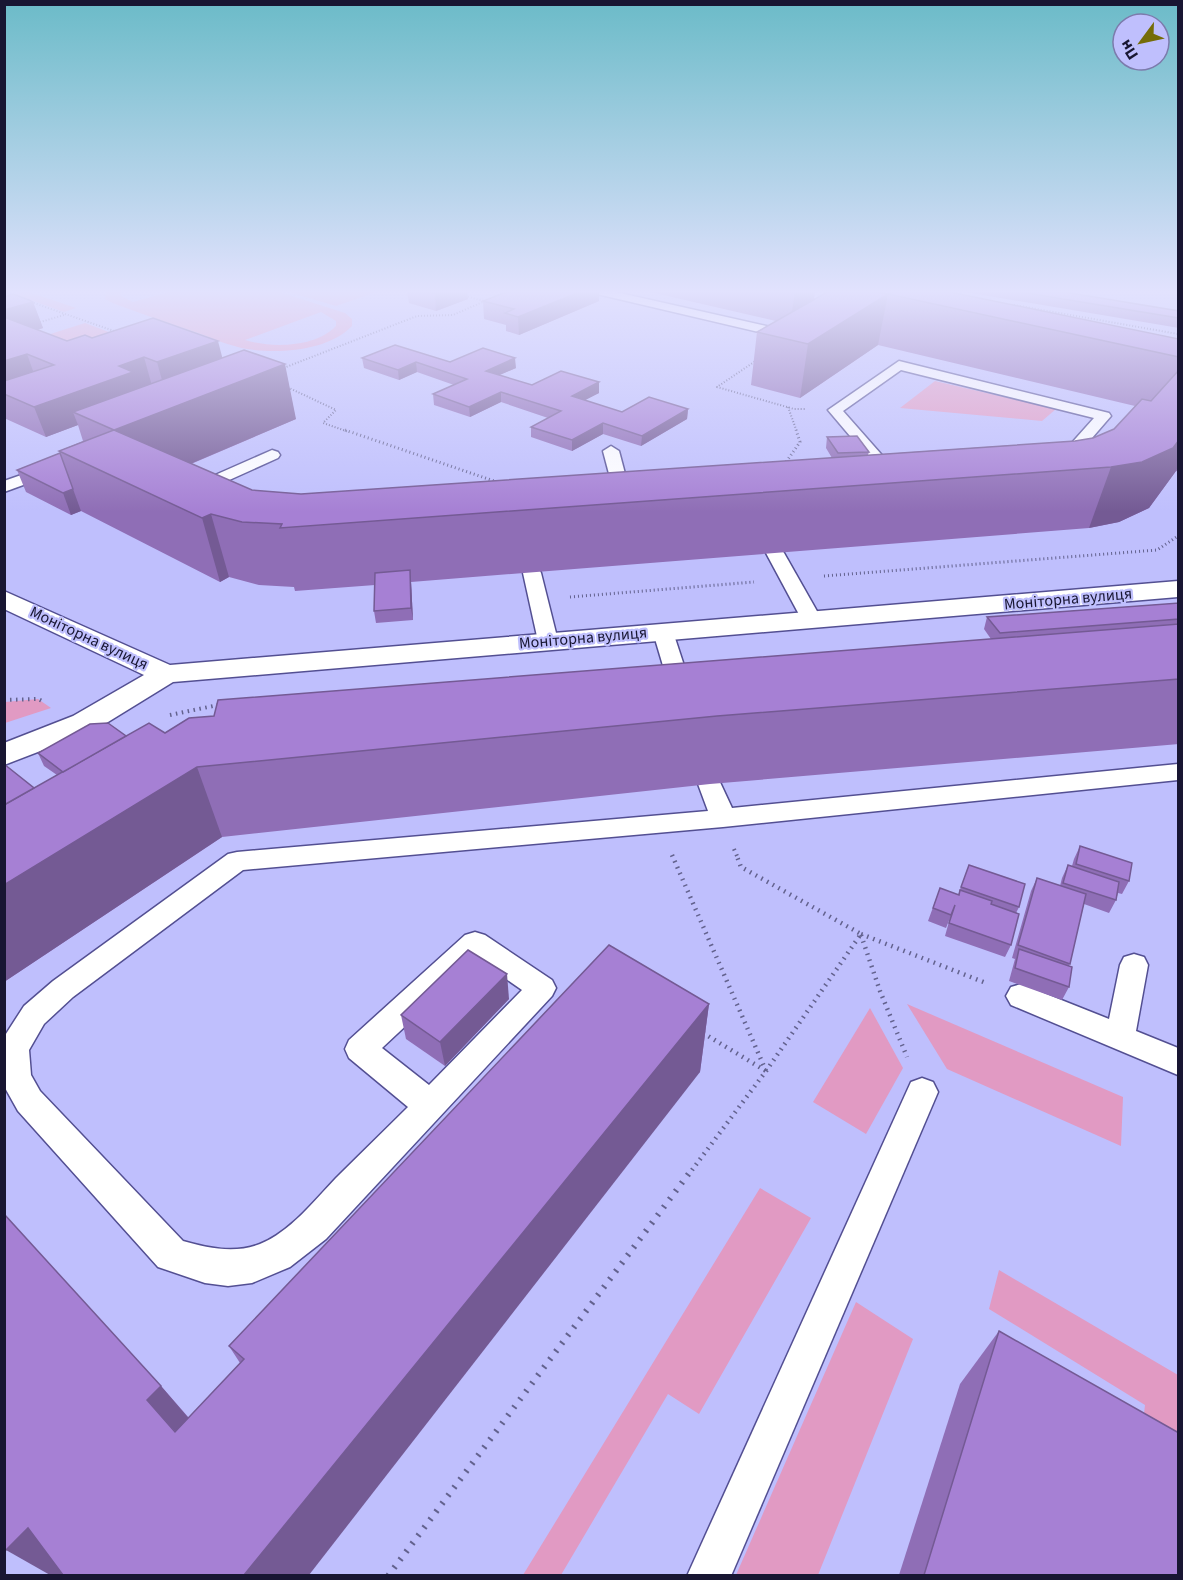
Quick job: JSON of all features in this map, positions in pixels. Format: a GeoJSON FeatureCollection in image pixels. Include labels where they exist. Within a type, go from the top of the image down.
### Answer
{"type":"FeatureCollection","features":[{"type":"Feature","properties":{"kind":"street","name":"Моніторна вулиця"},"geometry":{"type":"LineString","coordinates":[[4,599],[166,674],[1179,589]]}},
{"type":"Feature","properties":{"kind":"street"},"geometry":{"type":"LineString","coordinates":[[4,755],[84,723],[166,674]]}},
{"type":"Feature","properties":{"kind":"lane"},"geometry":{"type":"LineString","coordinates":[[883,491],[905,489],[835,410],[898,365]]}},
{"type":"Feature","properties":{"kind":"lane"},"geometry":{"type":"LineString","coordinates":[[902,365],[1104,416],[1055,471],[1044,474]]}},
{"type":"Feature","properties":{"kind":"lane"},"geometry":{"type":"LineString","coordinates":[[611,451],[626,509]]}},
{"type":"Feature","properties":{"kind":"lane"},"geometry":{"type":"LineString","coordinates":[[234,499],[203,486],[272,455]]}},
{"type":"Feature","properties":{"kind":"lane"},"geometry":{"type":"LineString","coordinates":[[4,487],[69,462]]}},
{"type":"Feature","properties":{"kind":"lane"},"geometry":{"type":"LineString","coordinates":[[775,553],[812,620]]}},
{"type":"Feature","properties":{"kind":"lane"},"geometry":{"type":"LineString","coordinates":[[532,573],[548,641]]}},
{"type":"Feature","properties":{"kind":"lane"},"geometry":{"type":"LineString","coordinates":[[663,632],[689,719]]}},
{"type":"Feature","properties":{"kind":"lane"},"geometry":{"type":"LineString","coordinates":[[431,1106],[360,1049],[475,943],[542,988],[431,1106],[295,1243],[263,1262],[229,1268],[198,1265],[171,1254],[29,1101],[16,1077],[14,1048],[34,1015],[63,989],[237,861],[661,824],[1179,772]]}},
{"type":"Feature","properties":{"kind":"lane"},"geometry":{"type":"LineString","coordinates":[[710,784],[723,818]]}},
{"type":"Feature","properties":{"kind":"lane"},"geometry":{"type":"LineString","coordinates":[[1120,1038],[1134,965]]}},
{"type":"Feature","properties":{"kind":"lane"},"geometry":{"type":"LineString","coordinates":[[1021,996],[1179,1062]]}},
{"type":"Feature","properties":{"kind":"lane"},"geometry":{"type":"LineString","coordinates":[[709,1575],[922,1092]]}},
{"type":"Feature","properties":{"kind":"path"},"geometry":{"type":"LineString","coordinates":[[273,372],[292,365]]}},
{"type":"Feature","properties":{"kind":"path"},"geometry":{"type":"LineString","coordinates":[[750,365],[717,387],[788,407],[835,410]]}},
{"type":"Feature","properties":{"kind":"path"},"geometry":{"type":"LineString","coordinates":[[283,385],[336,410],[323,423],[504,485]]}},
{"type":"Feature","properties":{"kind":"path"},"geometry":{"type":"LineString","coordinates":[[779,471],[800,442],[788,407]]}},
{"type":"Feature","properties":{"kind":"path"},"geometry":{"type":"LineString","coordinates":[[540,600],[1157,550],[1179,536]]}},
{"type":"Feature","properties":{"kind":"path"},"geometry":{"type":"LineString","coordinates":[[165,716],[222,705]]}},
{"type":"Feature","properties":{"kind":"path"},"geometry":{"type":"LineString","coordinates":[[723,818],[741,867],[861,934],[1021,996]]}},
{"type":"Feature","properties":{"kind":"path"},"geometry":{"type":"LineString","coordinates":[[661,824],[766,1071]]}},
{"type":"Feature","properties":{"kind":"path"},"geometry":{"type":"LineString","coordinates":[[388,1575],[766,1071],[861,934]]}},
{"type":"Feature","properties":{"kind":"path"},"geometry":{"type":"LineString","coordinates":[[861,934],[880,992],[922,1092]]}},
{"type":"Feature","properties":{"kind":"path"},"geometry":{"type":"LineString","coordinates":[[698,1031],[766,1071]]}},
{"type":"Feature","properties":{"kind":"shaded area"},"geometry":{"type":"Polygon","coordinates":[[[935,381],[1056,409],[1042,421],[900,408],[935,381]]]}},
{"type":"Feature","properties":{"kind":"shaded area"},"geometry":{"type":"Polygon","coordinates":[[[38,699],[51,708],[5,723],[5,702],[38,699]]]}},
{"type":"Feature","properties":{"kind":"shaded area"},"geometry":{"type":"Polygon","coordinates":[[[907,1004],[1123,1097],[1121,1146],[947,1069],[907,1004]]]}},
{"type":"Feature","properties":{"kind":"shaded area"},"geometry":{"type":"Polygon","coordinates":[[[870,1008],[903,1068],[866,1134],[813,1102],[870,1008]]]}},
{"type":"Feature","properties":{"kind":"shaded area"},"geometry":{"type":"Polygon","coordinates":[[[760,1188],[811,1218],[699,1414],[668,1394],[561,1575],[523,1575],[760,1188]]]}},
{"type":"Feature","properties":{"kind":"shaded area"},"geometry":{"type":"Polygon","coordinates":[[[999,1270],[1178,1375],[1178,1462],[1141,1440],[1145,1405],[989,1309],[999,1270]]]}},
{"type":"Feature","properties":{"kind":"shaded area"},"geometry":{"type":"Polygon","coordinates":[[[856,1302],[913,1339],[818,1575],[736,1575],[856,1302]]]}},
{"type":"Feature","properties":{"kind":"building"},"geometry":{"type":"Polygon","coordinates":[[[54,365],[123,365],[119,366],[133,372],[34,407],[4,394],[4,381],[54,365]]]}},
{"type":"Feature","properties":{"kind":"building"},"geometry":{"type":"Polygon","coordinates":[[[203,365],[283,365],[114,430],[73,412],[203,365]]]}},
{"type":"Feature","properties":{"kind":"building"},"geometry":{"type":"Polygon","coordinates":[[[382,365],[410,365],[398,370],[382,365]]]}},
{"type":"Feature","properties":{"kind":"building"},"geometry":{"type":"Polygon","coordinates":[[[424,365],[500,365],[486,371],[532,385],[561,371],[599,382],[572,396],[622,412],[649,397],[688,409],[642,436],[603,423],[572,440],[531,427],[561,411],[501,392],[469,407],[433,394],[467,379],[424,365]]]}},
{"type":"Feature","properties":{"kind":"building"},"geometry":{"type":"Polygon","coordinates":[[[1179,370],[1179,440],[1173,448],[1142,462],[1111,467],[280,528],[282,524],[242,522],[211,514],[202,518],[59,451],[114,430],[252,490],[301,494],[1075,441],[1093,438],[1114,429],[1142,399],[1151,401],[1179,370]]]}},
{"type":"Feature","properties":{"kind":"building"},"geometry":{"type":"Polygon","coordinates":[[[857,436],[869,452],[838,453],[827,437],[857,436]]]}},
{"type":"Feature","properties":{"kind":"building"},"geometry":{"type":"Polygon","coordinates":[[[60,453],[73,489],[63,493],[17,470],[60,453]]]}},
{"type":"Feature","properties":{"kind":"building"},"geometry":{"type":"Polygon","coordinates":[[[410,570],[411,608],[374,611],[375,573],[410,570]]]}},
{"type":"Feature","properties":{"kind":"building"},"geometry":{"type":"Polygon","coordinates":[[[1179,603],[1179,619],[1000,633],[987,617],[1179,603]]]}},
{"type":"Feature","properties":{"kind":"building"},"geometry":{"type":"Polygon","coordinates":[[[1179,624],[1179,679],[717,716],[197,767],[4,885],[4,805],[149,723],[165,733],[189,718],[214,716],[218,700],[1179,624]]]}},
{"type":"Feature","properties":{"kind":"building"},"geometry":{"type":"Polygon","coordinates":[[[108,723],[126,736],[63,772],[38,753],[90,724],[108,723]]]}},
{"type":"Feature","properties":{"kind":"building"},"geometry":{"type":"Polygon","coordinates":[[[4,764],[34,788],[4,805],[4,764]]]}},
{"type":"Feature","properties":{"kind":"building"},"geometry":{"type":"Polygon","coordinates":[[[1080,846],[1132,863],[1129,881],[1076,864],[1080,846]]]}},
{"type":"Feature","properties":{"kind":"building"},"geometry":{"type":"Polygon","coordinates":[[[969,865],[1025,884],[1019,907],[961,887],[969,865]]]}},
{"type":"Feature","properties":{"kind":"building"},"geometry":{"type":"Polygon","coordinates":[[[1068,865],[1119,882],[1116,900],[1063,883],[1068,865]]]}},
{"type":"Feature","properties":{"kind":"building"},"geometry":{"type":"Polygon","coordinates":[[[1037,878],[1086,894],[1070,964],[1018,945],[1037,878]]]}},
{"type":"Feature","properties":{"kind":"building"},"geometry":{"type":"Polygon","coordinates":[[[940,888],[959,895],[960,890],[992,901],[991,904],[1019,914],[1011,945],[949,923],[955,905],[951,915],[933,908],[940,888]]]}},
{"type":"Feature","properties":{"kind":"building"},"geometry":{"type":"Polygon","coordinates":[[[609,945],[709,1004],[244,1575],[63,1575],[28,1528],[6,1550],[4,1548],[4,1214],[161,1386],[147,1400],[175,1432],[244,1359],[229,1346],[609,945]]]}},
{"type":"Feature","properties":{"kind":"building"},"geometry":{"type":"Polygon","coordinates":[[[1019,949],[1072,967],[1069,987],[1015,968],[1019,949]]]}},
{"type":"Feature","properties":{"kind":"building"},"geometry":{"type":"Polygon","coordinates":[[[468,950],[507,974],[440,1042],[401,1015],[468,950]]]}},
{"type":"Feature","properties":{"kind":"building"},"geometry":{"type":"Polygon","coordinates":[[[999,1331],[1179,1433],[1179,1575],[924,1575],[999,1331]]]}}]}
